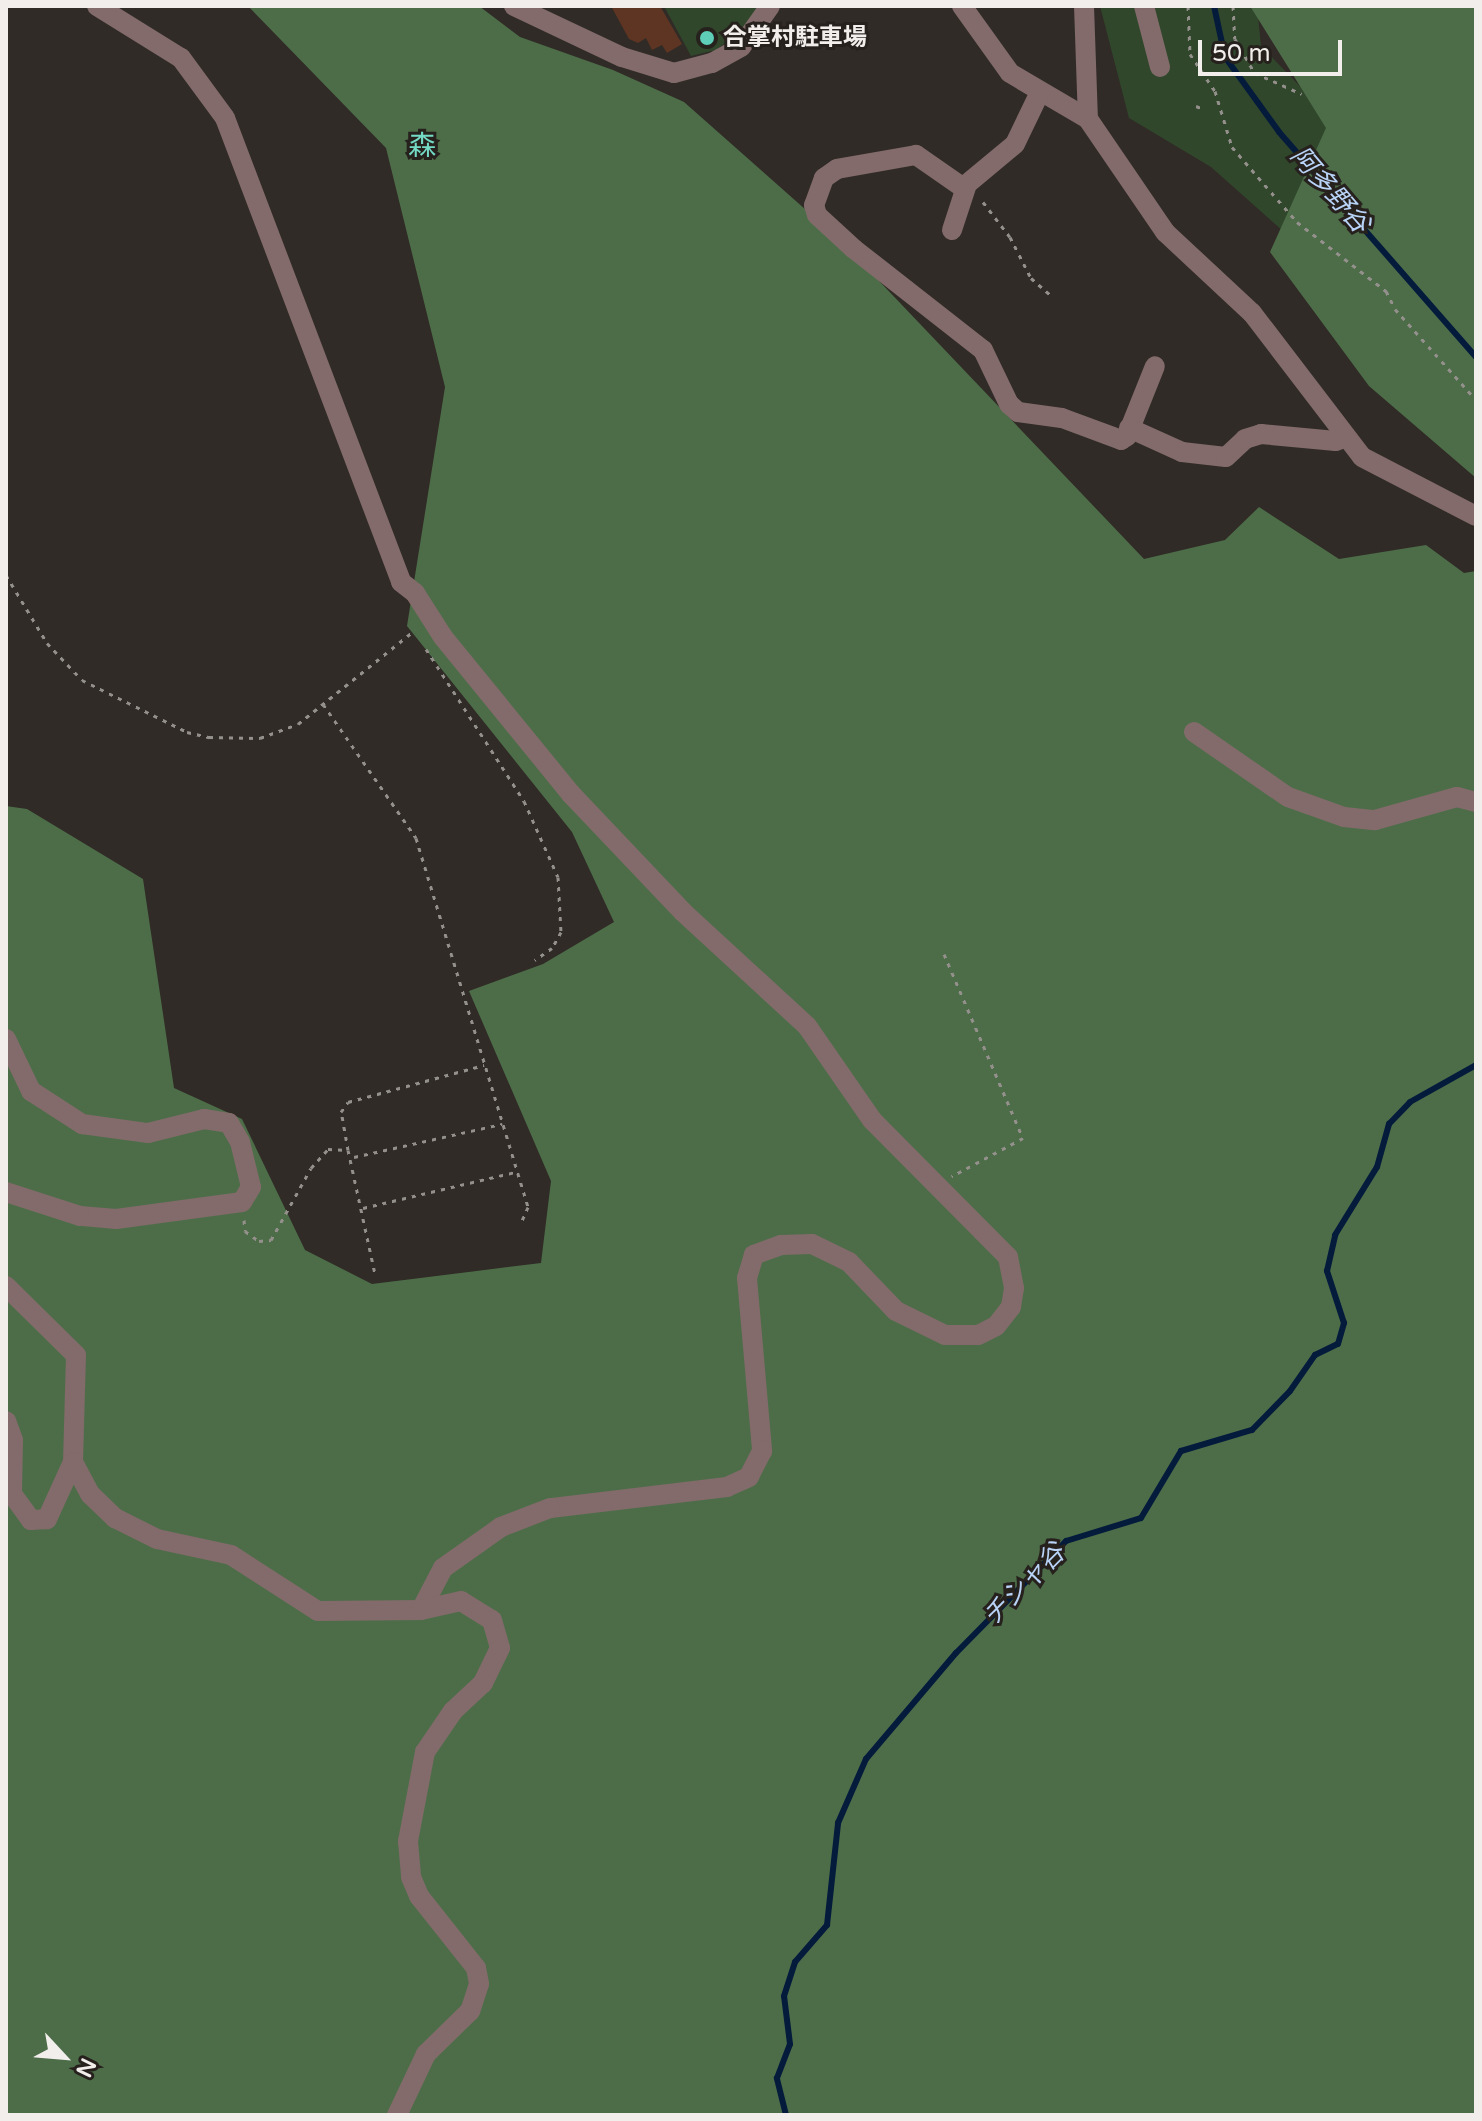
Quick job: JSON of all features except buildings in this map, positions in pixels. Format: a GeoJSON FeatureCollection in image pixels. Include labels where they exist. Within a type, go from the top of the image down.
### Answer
{"type":"FeatureCollection","features":[{"type":"Feature","properties":{"kind":"street"},"geometry":{"type":"LineString","coordinates":[[97,6],[157,39],[210,92],[282,266],[401,582],[415,593],[443,637],[571,794],[683,912],[807,1026],[872,1120],[938,1183],[1008,1257],[1013,1298],[996,1326],[978,1335],[945,1335],[896,1311],[849,1262],[812,1244],[781,1245],[754,1255],[747,1278],[762,1451],[749,1477],[727,1487],[550,1508],[501,1527],[443,1568],[421,1610]]}},
{"type":"Feature","properties":{"kind":"street"},"geometry":{"type":"LineString","coordinates":[[514,6],[622,57],[674,73],[712,63],[741,47],[770,6]]}},
{"type":"Feature","properties":{"kind":"street"},"geometry":{"type":"LineString","coordinates":[[962,6],[1010,73],[1088,119],[1165,232],[1252,313],[1362,457],[1476,516]]}},
{"type":"Feature","properties":{"kind":"street"},"geometry":{"type":"LineString","coordinates":[[1084,6],[1088,119]]}},
{"type":"Feature","properties":{"kind":"street"},"geometry":{"type":"LineString","coordinates":[[1144,6],[1160,67]]}},
{"type":"Feature","properties":{"kind":"street"},"geometry":{"type":"LineString","coordinates":[[952,230],[965,189],[1015,144],[1040,92]]}},
{"type":"Feature","properties":{"kind":"street"},"geometry":{"type":"LineString","coordinates":[[965,189],[916,155],[837,169],[816,191],[814,205],[854,249],[983,350],[1009,404],[1018,412],[1062,418],[1121,440],[1155,366]]}},
{"type":"Feature","properties":{"kind":"street"},"geometry":{"type":"LineString","coordinates":[[1129,428],[1182,452],[1226,457],[1245,439],[1261,434],[1336,441],[1346,437]]}},
{"type":"Feature","properties":{"kind":"street"},"geometry":{"type":"LineString","coordinates":[[1194,732],[1288,797],[1344,817],[1375,820],[1457,797],[1476,802]]}},
{"type":"Feature","properties":{"kind":"street"},"geometry":{"type":"LineString","coordinates":[[6,1039],[31,1091],[82,1124],[148,1133],[204,1119],[229,1123],[240,1142],[251,1187],[242,1202],[116,1219],[80,1216],[6,1192]]}},
{"type":"Feature","properties":{"kind":"street"},"geometry":{"type":"LineString","coordinates":[[6,1286],[16,1302],[76,1355],[73,1462],[47,1519],[31,1520],[12,1494],[13,1440],[6,1421]]}},
{"type":"Feature","properties":{"kind":"street"},"geometry":{"type":"LineString","coordinates":[[73,1462],[90,1494],[115,1518],[157,1539],[231,1555],[318,1611],[421,1610],[461,1601],[492,1620],[500,1648],[483,1683],[453,1711],[425,1752],[409,1814],[411,1877],[419,1896],[476,1968],[479,1984],[470,2011],[426,2054],[397,2115]]}},
{"type":"Feature","properties":{"kind":"path"},"geometry":{"type":"LineString","coordinates":[[1188,6],[1190,54],[1221,103],[1232,147],[1297,222],[1386,291],[1395,309],[1476,400]]}},
{"type":"Feature","properties":{"kind":"path"},"geometry":{"type":"LineString","coordinates":[[1233,6],[1235,39],[1255,73],[1302,94]]}},
{"type":"Feature","properties":{"kind":"path"},"geometry":{"type":"LineString","coordinates":[[965,189],[992,211],[1024,270],[1053,297]]}},
{"type":"Feature","properties":{"kind":"path"},"geometry":{"type":"LineString","coordinates":[[6,575],[65,665],[96,687],[187,732],[260,738],[298,724],[416,630]]}},
{"type":"Feature","properties":{"kind":"path"},"geometry":{"type":"LineString","coordinates":[[412,619],[416,630],[509,775],[553,863],[564,919],[558,941],[535,960]]}},
{"type":"Feature","properties":{"kind":"path"},"geometry":{"type":"LineString","coordinates":[[323,704],[416,838],[528,1207],[521,1223]]}},
{"type":"Feature","properties":{"kind":"path"},"geometry":{"type":"LineString","coordinates":[[938,1183],[1023,1138],[944,954]]}},
{"type":"Feature","properties":{"kind":"path"},"geometry":{"type":"LineString","coordinates":[[375,1274],[354,1157],[348,1150],[341,1112],[348,1102],[484,1065]]}},
{"type":"Feature","properties":{"kind":"path"},"geometry":{"type":"LineString","coordinates":[[354,1157],[502,1124]]}},
{"type":"Feature","properties":{"kind":"path"},"geometry":{"type":"LineString","coordinates":[[242,1202],[245,1231],[259,1241],[271,1240],[311,1168],[328,1149],[348,1150]]}},
{"type":"Feature","properties":{"kind":"path"},"geometry":{"type":"LineString","coordinates":[[363,1208],[517,1172]]}},
{"type":"Feature","properties":{"kind":"green space"},"geometry":{"type":"Polygon","coordinates":[[[248,6],[479,6],[520,37],[613,70],[684,102],[841,241],[1144,559],[1225,540],[1259,507],[1339,559],[1426,545],[1464,573],[1476,571],[1476,2115],[6,2115],[6,806],[27,809],[143,879],[174,1088],[242,1119],[305,1250],[372,1284],[541,1263],[551,1181],[469,991],[543,964],[614,922],[572,832],[407,626],[445,387],[386,148],[248,6]]]}},
{"type":"Feature","properties":{"kind":"green space","name":"合掌村駐車場"},"geometry":{"type":"Polygon","coordinates":[[[664,6],[759,6],[741,31],[716,50],[691,56],[664,6]]]}},
{"type":"Feature","properties":{"kind":"green space"},"geometry":{"type":"Polygon","coordinates":[[[1100,6],[1257,6],[1261,46],[1371,160],[1318,262],[1211,167],[1129,118],[1100,6]]]}},
{"type":"Feature","properties":{"kind":"green space"},"geometry":{"type":"Polygon","coordinates":[[[1250,6],[1476,6],[1476,478],[1369,386],[1270,252],[1326,128],[1250,6]]]}},
{"type":"Feature","properties":{"kind":"waterway","name":"阿多野谷"},"geometry":{"type":"LineString","coordinates":[[1214,6],[1225,57],[1279,132],[1476,357]]}},
{"type":"Feature","properties":{"kind":"waterway","name":"チシャ谷"},"geometry":{"type":"LineString","coordinates":[[786,2115],[777,2078],[790,2044],[784,1996],[795,1962],[827,1925],[838,1823],[866,1759],[956,1653],[1066,1541],[1141,1518],[1181,1451],[1252,1430],[1290,1391],[1315,1355],[1338,1344],[1344,1323],[1327,1271],[1335,1235],[1377,1167],[1389,1124],[1410,1102],[1476,1065]]}},
{"type":"Feature","properties":{"kind":"place","name":"合掌村駐車場"},"geometry":{"type":"Point","coordinates":[707,38]}},
{"type":"Feature","properties":{"kind":"district","name":"森"},"geometry":{"type":"Point","coordinates":[422,146]}}]}
